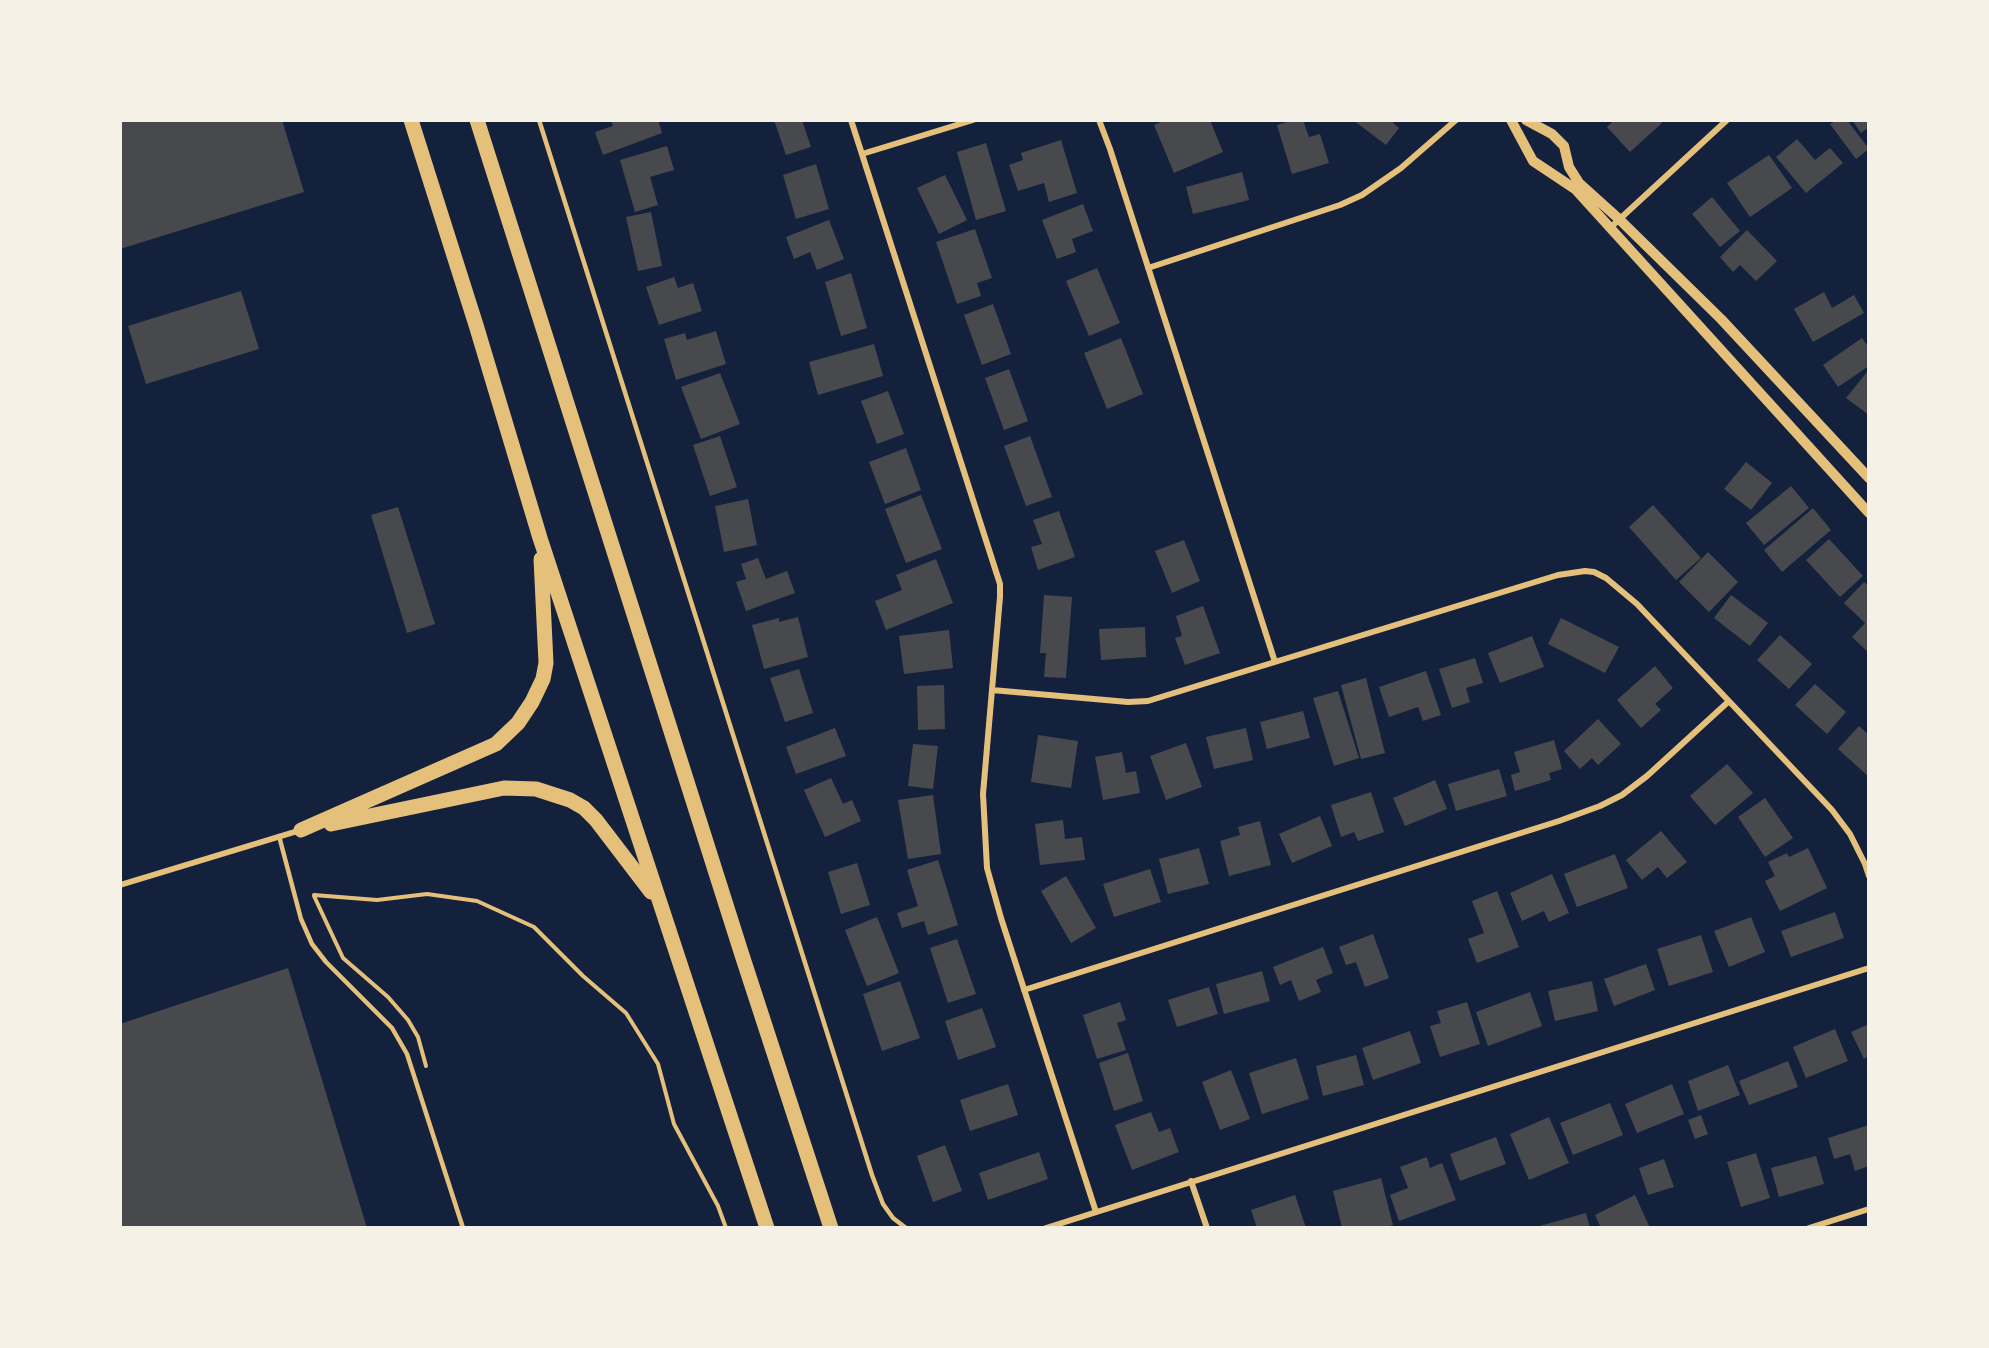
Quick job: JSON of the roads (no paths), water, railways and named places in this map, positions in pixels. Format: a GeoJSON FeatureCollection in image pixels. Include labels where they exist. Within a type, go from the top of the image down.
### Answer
{"type":"FeatureCollection","features":[{"type":"Feature","properties":{"kind":"highway"},"geometry":{"type":"LineString","coordinates":[[411,120],[540,538],[767,1228]]}},
{"type":"Feature","properties":{"kind":"highway"},"geometry":{"type":"LineString","coordinates":[[477,120],[831,1228]]}},
{"type":"Feature","properties":{"kind":"highway"},"geometry":{"type":"LineString","coordinates":[[302,830],[496,744],[518,723],[543,680],[546,663],[540,538]]}},
{"type":"Feature","properties":{"kind":"highway"},"geometry":{"type":"LineString","coordinates":[[302,830],[504,788],[536,789],[570,800],[584,808],[596,820],[658,902]]}},
{"type":"Feature","properties":{"kind":"street"},"geometry":{"type":"LineString","coordinates":[[851,120],[1000,584],[983,794],[987,868],[1096,1212]]}},
{"type":"Feature","properties":{"kind":"street"},"geometry":{"type":"LineString","coordinates":[[862,154],[974,120]]}},
{"type":"Feature","properties":{"kind":"street"},"geometry":{"type":"LineString","coordinates":[[1099,120],[1275,662]]}},
{"type":"Feature","properties":{"kind":"street"},"geometry":{"type":"LineString","coordinates":[[1148,268],[1340,205],[1362,195],[1401,168],[1456,120]]}},
{"type":"Feature","properties":{"kind":"street"},"geometry":{"type":"LineString","coordinates":[[1511,120],[1533,162],[1575,189],[1869,513]]}},
{"type":"Feature","properties":{"kind":"street"},"geometry":{"type":"LineString","coordinates":[[1526,120],[1552,134],[1564,146],[1569,167],[1579,183],[1721,319],[1869,478]]}},
{"type":"Feature","properties":{"kind":"street"},"geometry":{"type":"LineString","coordinates":[[1610,228],[1727,120]]}},
{"type":"Feature","properties":{"kind":"street"},"geometry":{"type":"LineString","coordinates":[[992,690],[1128,702],[1148,701],[1558,575],[1594,572],[1606,578],[1637,604],[1832,810],[1850,834],[1869,876]]}},
{"type":"Feature","properties":{"kind":"street"},"geometry":{"type":"LineString","coordinates":[[1024,990],[1559,821],[1600,806],[1622,795],[1647,776],[1728,702]]}},
{"type":"Feature","properties":{"kind":"street"},"geometry":{"type":"LineString","coordinates":[[120,885],[302,830]]}},
{"type":"Feature","properties":{"kind":"street"},"geometry":{"type":"LineString","coordinates":[[1046,1228],[1869,968]]}},
{"type":"Feature","properties":{"kind":"street"},"geometry":{"type":"LineString","coordinates":[[1191,1181],[1207,1228]]}},
{"type":"Feature","properties":{"kind":"street"},"geometry":{"type":"LineString","coordinates":[[1809,1228],[1869,1209]]}},
{"type":"Feature","properties":{"kind":"lane"},"geometry":{"type":"LineString","coordinates":[[539,120],[872,1175],[883,1204],[893,1218],[906,1228]]}},
{"type":"Feature","properties":{"kind":"lane"},"geometry":{"type":"LineString","coordinates":[[279,836],[301,919],[312,944],[326,962],[392,1028],[408,1054],[463,1228]]}}]}
